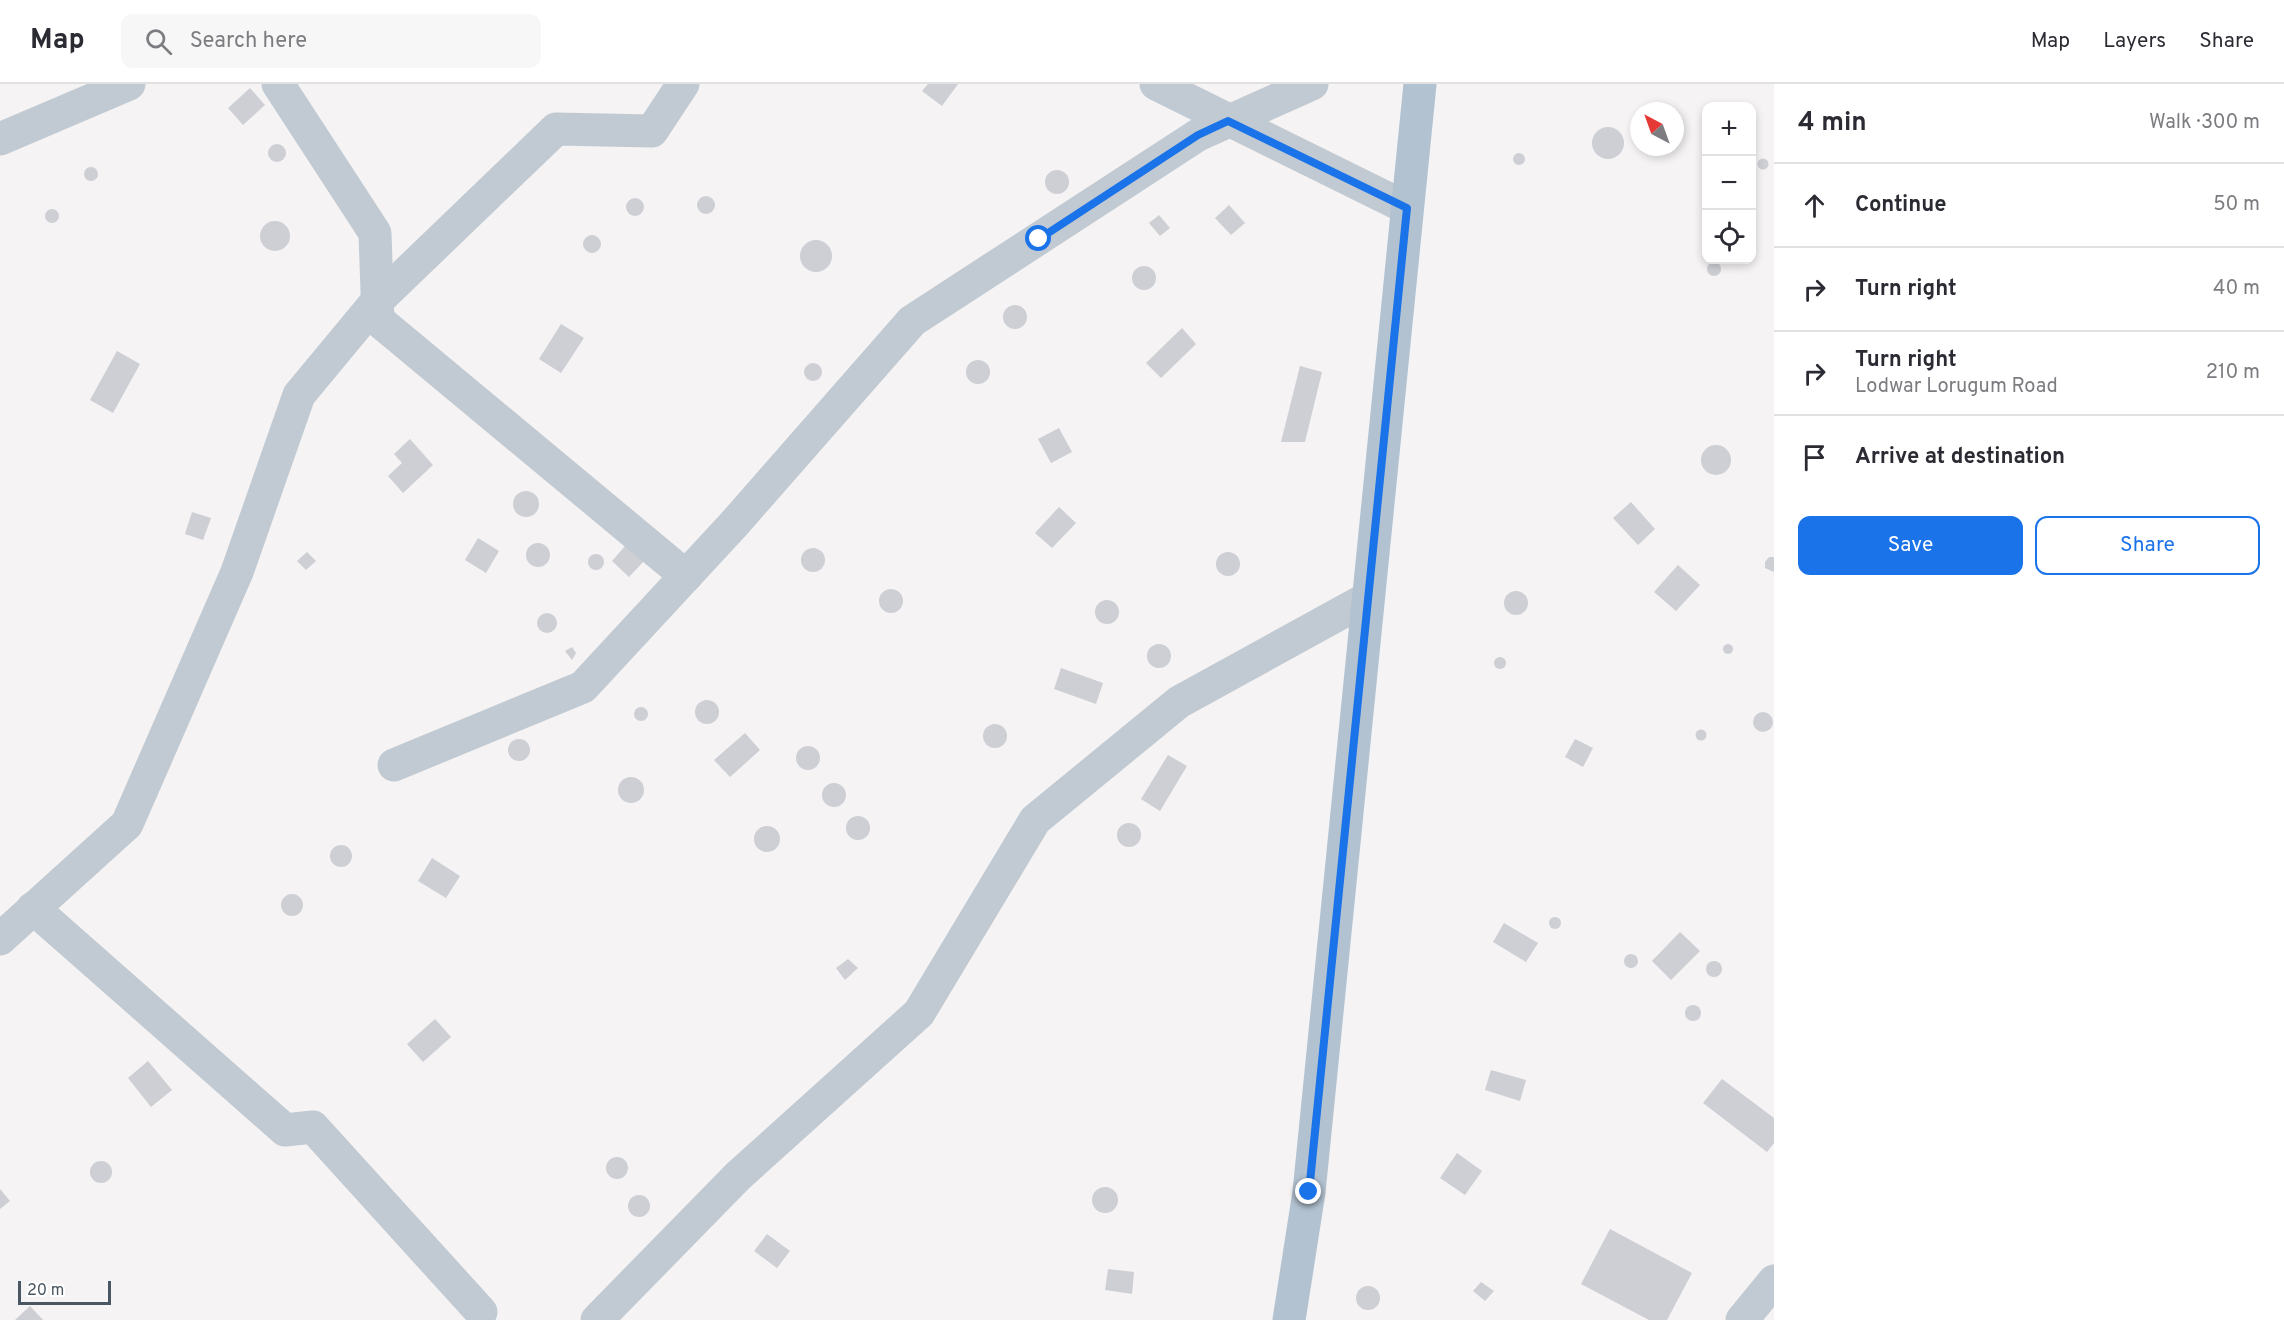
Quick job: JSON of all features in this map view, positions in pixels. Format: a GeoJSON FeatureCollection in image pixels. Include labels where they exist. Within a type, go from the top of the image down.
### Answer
{"type":"FeatureCollection","features":[{"type":"Feature","properties":{"kind":"main road"},"geometry":{"type":"LineString","coordinates":[[1289,1320],[1309,1192],[1420,84]]}},
{"type":"Feature","properties":{"kind":"street"},"geometry":{"type":"LineString","coordinates":[[0,139],[129,84]]}},
{"type":"Feature","properties":{"kind":"street"},"geometry":{"type":"LineString","coordinates":[[278,84],[375,233],[378,320],[686,576]]}},
{"type":"Feature","properties":{"kind":"street"},"geometry":{"type":"LineString","coordinates":[[0,939],[127,824],[237,572],[299,395],[377,301],[556,129],[652,131],[683,84]]}},
{"type":"Feature","properties":{"kind":"street"},"geometry":{"type":"LineString","coordinates":[[1156,84],[1407,208]]}},
{"type":"Feature","properties":{"kind":"street"},"geometry":{"type":"LineString","coordinates":[[394,765],[583,687],[686,576],[912,321],[1198,135],[1312,84]]}},
{"type":"Feature","properties":{"kind":"street"},"geometry":{"type":"LineString","coordinates":[[597,1320],[738,1176],[919,1013],[1035,820],[1179,702],[1368,598]]}},
{"type":"Feature","properties":{"kind":"street"},"geometry":{"type":"LineString","coordinates":[[33,908],[285,1130],[313,1127],[487,1317]]}},
{"type":"Feature","properties":{"kind":"street"},"geometry":{"type":"LineString","coordinates":[[1742,1320],[1774,1281]]}},
{"type":"Feature","properties":{"kind":"building"},"geometry":{"type":"Polygon","coordinates":[[[928,84],[958,84],[942,106],[922,91],[928,84]]]}},
{"type":"Feature","properties":{"kind":"building"},"geometry":{"type":"Polygon","coordinates":[[[250,88],[265,105],[243,125],[228,108],[250,88]]]}},
{"type":"Feature","properties":{"kind":"building"},"geometry":{"type":"Polygon","coordinates":[[[1608,127],[1620,131],[1624,143],[1620,155],[1608,159],[1596,155],[1592,143],[1596,131],[1608,127]]]}},
{"type":"Feature","properties":{"kind":"building"},"geometry":{"type":"Polygon","coordinates":[[[273,144],[281,144],[286,149],[284,160],[273,162],[268,157],[268,149],[273,144]]]}},
{"type":"Feature","properties":{"kind":"building"},"geometry":{"type":"Polygon","coordinates":[[[1521,153],[1525,159],[1521,165],[1517,165],[1513,157],[1521,153]]]}},
{"type":"Feature","properties":{"kind":"building"},"geometry":{"type":"Polygon","coordinates":[[[1763,159],[1767,160],[1767,168],[1763,169],[1759,168],[1758,164],[1759,160],[1763,159]]]}},
{"type":"Feature","properties":{"kind":"building"},"geometry":{"type":"Polygon","coordinates":[[[88,167],[94,167],[98,174],[94,181],[88,181],[84,177],[84,171],[88,167]]]}},
{"type":"Feature","properties":{"kind":"building"},"geometry":{"type":"Polygon","coordinates":[[[1057,170],[1066,173],[1069,182],[1066,191],[1057,194],[1048,191],[1045,182],[1048,173],[1057,170]]]}},
{"type":"Feature","properties":{"kind":"building"},"geometry":{"type":"Polygon","coordinates":[[[706,196],[712,199],[715,205],[712,211],[706,214],[700,211],[697,205],[700,199],[706,196]]]}},
{"type":"Feature","properties":{"kind":"building"},"geometry":{"type":"Polygon","coordinates":[[[635,198],[641,201],[644,207],[641,213],[635,216],[629,213],[626,207],[629,201],[635,198]]]}},
{"type":"Feature","properties":{"kind":"building"},"geometry":{"type":"Polygon","coordinates":[[[1229,205],[1245,223],[1231,235],[1215,218],[1229,205]]]}},
{"type":"Feature","properties":{"kind":"building"},"geometry":{"type":"Polygon","coordinates":[[[49,209],[55,209],[59,216],[55,223],[49,223],[45,219],[45,213],[49,209]]]}},
{"type":"Feature","properties":{"kind":"building"},"geometry":{"type":"Polygon","coordinates":[[[1159,215],[1170,228],[1160,236],[1149,223],[1159,215]]]}},
{"type":"Feature","properties":{"kind":"building"},"geometry":{"type":"Polygon","coordinates":[[[275,221],[286,225],[290,236],[286,247],[275,251],[264,247],[260,236],[264,225],[275,221]]]}},
{"type":"Feature","properties":{"kind":"building"},"geometry":{"type":"Polygon","coordinates":[[[588,235],[596,235],[601,240],[599,251],[588,253],[583,248],[583,240],[588,235]]]}},
{"type":"Feature","properties":{"kind":"building"},"geometry":{"type":"Polygon","coordinates":[[[816,240],[827,245],[832,256],[827,267],[816,272],[805,267],[800,256],[805,245],[816,240]]]}},
{"type":"Feature","properties":{"kind":"building"},"geometry":{"type":"Polygon","coordinates":[[[1709,264],[1720,266],[1719,274],[1714,276],[1709,274],[1707,269],[1709,264]]]}},
{"type":"Feature","properties":{"kind":"building"},"geometry":{"type":"Polygon","coordinates":[[[1144,266],[1153,269],[1156,278],[1153,287],[1144,290],[1135,287],[1132,278],[1135,269],[1144,266]]]}},
{"type":"Feature","properties":{"kind":"building"},"geometry":{"type":"Polygon","coordinates":[[[1015,305],[1024,308],[1027,317],[1024,326],[1015,329],[1006,326],[1003,317],[1006,308],[1015,305]]]}},
{"type":"Feature","properties":{"kind":"building"},"geometry":{"type":"Polygon","coordinates":[[[561,324],[584,338],[561,373],[539,359],[561,324]]]}},
{"type":"Feature","properties":{"kind":"building"},"geometry":{"type":"Polygon","coordinates":[[[1182,328],[1196,344],[1161,378],[1146,363],[1182,328]]]}},
{"type":"Feature","properties":{"kind":"building"},"geometry":{"type":"Polygon","coordinates":[[[117,351],[140,364],[113,413],[90,400],[117,351]]]}},
{"type":"Feature","properties":{"kind":"building"},"geometry":{"type":"Polygon","coordinates":[[[978,360],[987,363],[990,372],[987,381],[978,384],[969,381],[966,372],[969,363],[978,360]]]}},
{"type":"Feature","properties":{"kind":"building"},"geometry":{"type":"Polygon","coordinates":[[[813,363],[819,366],[822,372],[819,378],[813,381],[807,378],[804,372],[807,366],[813,363]]]}},
{"type":"Feature","properties":{"kind":"building"},"geometry":{"type":"Polygon","coordinates":[[[1300,366],[1322,372],[1305,442],[1281,442],[1300,366]]]}},
{"type":"Feature","properties":{"kind":"building"},"geometry":{"type":"Polygon","coordinates":[[[1059,428],[1072,452],[1051,463],[1038,439],[1059,428]]]}},
{"type":"Feature","properties":{"kind":"building"},"geometry":{"type":"Polygon","coordinates":[[[410,439],[433,465],[403,493],[388,476],[402,463],[394,454],[410,439]]]}},
{"type":"Feature","properties":{"kind":"building"},"geometry":{"type":"Polygon","coordinates":[[[1716,445],[1727,449],[1731,460],[1727,471],[1716,475],[1705,471],[1701,460],[1705,449],[1716,445]]]}},
{"type":"Feature","properties":{"kind":"building"},"geometry":{"type":"Polygon","coordinates":[[[526,491],[535,495],[539,504],[535,513],[526,517],[517,513],[513,504],[517,495],[526,491]]]}},
{"type":"Feature","properties":{"kind":"building"},"geometry":{"type":"Polygon","coordinates":[[[1631,502],[1655,529],[1638,545],[1613,518],[1631,502]]]}},
{"type":"Feature","properties":{"kind":"building"},"geometry":{"type":"Polygon","coordinates":[[[1059,507],[1076,523],[1052,548],[1035,533],[1059,507]]]}},
{"type":"Feature","properties":{"kind":"building"},"geometry":{"type":"Polygon","coordinates":[[[192,512],[211,518],[203,540],[185,534],[192,512]]]}},
{"type":"Feature","properties":{"kind":"building"},"geometry":{"type":"Polygon","coordinates":[[[478,538],[499,551],[486,573],[465,560],[478,538]]]}},
{"type":"Feature","properties":{"kind":"building"},"geometry":{"type":"Polygon","coordinates":[[[538,543],[543,544],[549,550],[549,560],[543,566],[538,567],[533,566],[527,560],[526,555],[527,550],[533,544],[538,543]]]}},
{"type":"Feature","properties":{"kind":"building"},"geometry":{"type":"Polygon","coordinates":[[[626,545],[644,561],[629,577],[612,561],[626,545]]]}},
{"type":"Feature","properties":{"kind":"building"},"geometry":{"type":"Polygon","coordinates":[[[813,548],[822,551],[825,560],[822,569],[813,572],[804,569],[801,560],[804,551],[813,548]]]}},
{"type":"Feature","properties":{"kind":"building"},"geometry":{"type":"Polygon","coordinates":[[[307,552],[316,561],[306,570],[297,561],[307,552]]]}},
{"type":"Feature","properties":{"kind":"building"},"geometry":{"type":"Polygon","coordinates":[[[1228,552],[1237,555],[1240,564],[1237,573],[1228,576],[1219,573],[1216,564],[1219,555],[1228,552]]]}},
{"type":"Feature","properties":{"kind":"building"},"geometry":{"type":"Polygon","coordinates":[[[596,554],[602,556],[604,562],[602,568],[596,570],[590,568],[588,562],[590,556],[596,554]]]}},
{"type":"Feature","properties":{"kind":"building"},"geometry":{"type":"Polygon","coordinates":[[[1769,557],[1774,557],[1774,572],[1765,568],[1765,562],[1769,557]]]}},
{"type":"Feature","properties":{"kind":"building"},"geometry":{"type":"Polygon","coordinates":[[[1678,565],[1700,585],[1676,611],[1654,592],[1678,565]]]}},
{"type":"Feature","properties":{"kind":"building"},"geometry":{"type":"Polygon","coordinates":[[[891,589],[900,592],[903,601],[900,610],[891,613],[882,610],[879,601],[882,592],[891,589]]]}},
{"type":"Feature","properties":{"kind":"building"},"geometry":{"type":"Polygon","coordinates":[[[1516,591],[1521,592],[1527,598],[1527,608],[1521,614],[1516,615],[1511,614],[1505,608],[1504,603],[1505,598],[1511,592],[1516,591]]]}},
{"type":"Feature","properties":{"kind":"building"},"geometry":{"type":"Polygon","coordinates":[[[1107,600],[1116,603],[1119,612],[1116,621],[1107,624],[1098,621],[1095,612],[1098,603],[1107,600]]]}},
{"type":"Feature","properties":{"kind":"building"},"geometry":{"type":"Polygon","coordinates":[[[547,613],[554,616],[557,623],[554,630],[547,633],[540,630],[537,623],[540,616],[547,613]]]}},
{"type":"Feature","properties":{"kind":"building"},"geometry":{"type":"Polygon","coordinates":[[[1159,644],[1168,647],[1171,656],[1168,665],[1159,668],[1150,665],[1147,656],[1150,647],[1159,644]]]}},
{"type":"Feature","properties":{"kind":"building"},"geometry":{"type":"Polygon","coordinates":[[[1728,644],[1732,645],[1732,653],[1728,654],[1724,653],[1723,649],[1724,645],[1728,644]]]}},
{"type":"Feature","properties":{"kind":"building"},"geometry":{"type":"Polygon","coordinates":[[[572,647],[576,653],[572,660],[565,651],[572,647]]]}},
{"type":"Feature","properties":{"kind":"building"},"geometry":{"type":"Polygon","coordinates":[[[1502,657],[1506,663],[1502,669],[1498,669],[1494,661],[1502,657]]]}},
{"type":"Feature","properties":{"kind":"building"},"geometry":{"type":"Polygon","coordinates":[[[1061,668],[1103,683],[1096,704],[1054,689],[1061,668]]]}},
{"type":"Feature","properties":{"kind":"building"},"geometry":{"type":"Polygon","coordinates":[[[707,700],[716,703],[719,712],[716,721],[707,724],[698,721],[695,712],[698,703],[707,700]]]}},
{"type":"Feature","properties":{"kind":"building"},"geometry":{"type":"Polygon","coordinates":[[[638,707],[644,707],[648,714],[644,721],[638,721],[634,717],[634,711],[638,707]]]}},
{"type":"Feature","properties":{"kind":"building"},"geometry":{"type":"Polygon","coordinates":[[[1763,712],[1770,715],[1773,722],[1770,729],[1763,732],[1756,729],[1753,722],[1756,715],[1763,712]]]}},
{"type":"Feature","properties":{"kind":"building"},"geometry":{"type":"Polygon","coordinates":[[[995,724],[1004,727],[1007,736],[1004,745],[995,748],[986,745],[983,736],[986,727],[995,724]]]}},
{"type":"Feature","properties":{"kind":"building"},"geometry":{"type":"Polygon","coordinates":[[[1701,729],[1707,735],[1701,741],[1695,735],[1701,729]]]}},
{"type":"Feature","properties":{"kind":"building"},"geometry":{"type":"Polygon","coordinates":[[[745,733],[760,750],[730,777],[714,760],[745,733]]]}},
{"type":"Feature","properties":{"kind":"building"},"geometry":{"type":"Polygon","coordinates":[[[519,739],[527,742],[530,750],[527,758],[519,761],[511,758],[508,750],[511,742],[519,739]]]}},
{"type":"Feature","properties":{"kind":"building"},"geometry":{"type":"Polygon","coordinates":[[[1575,739],[1593,748],[1583,767],[1565,757],[1575,739]]]}},
{"type":"Feature","properties":{"kind":"building"},"geometry":{"type":"Polygon","coordinates":[[[808,746],[817,749],[820,758],[817,767],[808,770],[799,767],[796,758],[799,749],[808,746]]]}},
{"type":"Feature","properties":{"kind":"building"},"geometry":{"type":"Polygon","coordinates":[[[1168,755],[1187,766],[1160,811],[1141,799],[1168,755]]]}},
{"type":"Feature","properties":{"kind":"building"},"geometry":{"type":"Polygon","coordinates":[[[631,777],[640,781],[644,790],[640,799],[631,803],[622,799],[618,790],[622,781],[631,777]]]}},
{"type":"Feature","properties":{"kind":"building"},"geometry":{"type":"Polygon","coordinates":[[[834,783],[843,786],[846,795],[843,804],[834,807],[825,804],[822,795],[825,786],[834,783]]]}},
{"type":"Feature","properties":{"kind":"building"},"geometry":{"type":"Polygon","coordinates":[[[858,816],[867,819],[870,828],[867,837],[858,840],[849,837],[846,828],[849,819],[858,816]]]}},
{"type":"Feature","properties":{"kind":"building"},"geometry":{"type":"Polygon","coordinates":[[[1129,823],[1138,826],[1141,835],[1138,844],[1129,847],[1120,844],[1117,835],[1120,826],[1129,823]]]}},
{"type":"Feature","properties":{"kind":"building"},"geometry":{"type":"Polygon","coordinates":[[[767,826],[776,830],[780,839],[776,848],[767,852],[758,848],[754,839],[758,830],[767,826]]]}},
{"type":"Feature","properties":{"kind":"building"},"geometry":{"type":"Polygon","coordinates":[[[341,845],[349,848],[352,856],[349,864],[341,867],[333,864],[330,856],[333,848],[341,845]]]}},
{"type":"Feature","properties":{"kind":"building"},"geometry":{"type":"Polygon","coordinates":[[[432,858],[460,876],[446,898],[418,881],[432,858]]]}},
{"type":"Feature","properties":{"kind":"building"},"geometry":{"type":"Polygon","coordinates":[[[292,894],[300,897],[303,905],[300,913],[292,916],[284,913],[281,905],[284,897],[292,894]]]}},
{"type":"Feature","properties":{"kind":"building"},"geometry":{"type":"Polygon","coordinates":[[[1557,917],[1560,918],[1560,928],[1553,929],[1550,928],[1549,921],[1550,918],[1557,917]]]}},
{"type":"Feature","properties":{"kind":"building"},"geometry":{"type":"Polygon","coordinates":[[[1504,923],[1538,943],[1526,962],[1493,942],[1504,923]]]}},
{"type":"Feature","properties":{"kind":"building"},"geometry":{"type":"Polygon","coordinates":[[[1680,932],[1700,951],[1671,980],[1652,961],[1680,932]]]}},
{"type":"Feature","properties":{"kind":"building"},"geometry":{"type":"Polygon","coordinates":[[[1631,954],[1636,956],[1638,961],[1636,966],[1631,968],[1626,966],[1624,961],[1626,956],[1631,954]]]}},
{"type":"Feature","properties":{"kind":"building"},"geometry":{"type":"Polygon","coordinates":[[[848,959],[858,968],[845,980],[836,968],[848,959]]]}},
{"type":"Feature","properties":{"kind":"building"},"geometry":{"type":"Polygon","coordinates":[[[1714,961],[1720,963],[1722,969],[1720,975],[1714,977],[1708,975],[1706,969],[1708,963],[1714,961]]]}},
{"type":"Feature","properties":{"kind":"building"},"geometry":{"type":"Polygon","coordinates":[[[1690,1005],[1696,1005],[1701,1013],[1699,1019],[1690,1021],[1685,1016],[1685,1010],[1690,1005]]]}},
{"type":"Feature","properties":{"kind":"building"},"geometry":{"type":"Polygon","coordinates":[[[435,1019],[451,1037],[423,1062],[407,1044],[435,1019]]]}},
{"type":"Feature","properties":{"kind":"building"},"geometry":{"type":"Polygon","coordinates":[[[148,1061],[172,1090],[151,1107],[128,1078],[148,1061]]]}},
{"type":"Feature","properties":{"kind":"building"},"geometry":{"type":"Polygon","coordinates":[[[1491,1070],[1526,1080],[1520,1101],[1485,1090],[1491,1070]]]}},
{"type":"Feature","properties":{"kind":"building"},"geometry":{"type":"Polygon","coordinates":[[[1722,1079],[1774,1118],[1774,1143],[1767,1152],[1703,1103],[1722,1079]]]}},
{"type":"Feature","properties":{"kind":"building"},"geometry":{"type":"Polygon","coordinates":[[[1457,1153],[1482,1171],[1465,1195],[1440,1178],[1457,1153]]]}},
{"type":"Feature","properties":{"kind":"building"},"geometry":{"type":"Polygon","coordinates":[[[617,1157],[625,1160],[628,1168],[625,1176],[617,1179],[609,1176],[606,1168],[609,1160],[617,1157]]]}},
{"type":"Feature","properties":{"kind":"building"},"geometry":{"type":"Polygon","coordinates":[[[101,1161],[109,1164],[112,1172],[109,1180],[101,1183],[93,1180],[90,1172],[93,1164],[101,1161]]]}},
{"type":"Feature","properties":{"kind":"building"},"geometry":{"type":"Polygon","coordinates":[[[1105,1187],[1114,1191],[1118,1200],[1114,1209],[1105,1213],[1096,1209],[1092,1200],[1096,1191],[1105,1187]]]}},
{"type":"Feature","properties":{"kind":"building"},"geometry":{"type":"Polygon","coordinates":[[[0,1189],[10,1201],[0,1209],[0,1189]]]}},
{"type":"Feature","properties":{"kind":"building"},"geometry":{"type":"Polygon","coordinates":[[[639,1195],[647,1198],[650,1206],[647,1214],[639,1217],[631,1214],[628,1206],[631,1198],[639,1195]]]}},
{"type":"Feature","properties":{"kind":"building"},"geometry":{"type":"Polygon","coordinates":[[[1610,1229],[1692,1273],[1667,1320],[1649,1320],[1581,1284],[1610,1229]]]}},
{"type":"Feature","properties":{"kind":"building"},"geometry":{"type":"Polygon","coordinates":[[[767,1234],[790,1251],[777,1268],[754,1251],[767,1234]]]}},
{"type":"Feature","properties":{"kind":"building"},"geometry":{"type":"Polygon","coordinates":[[[1108,1269],[1134,1272],[1132,1294],[1105,1290],[1108,1269]]]}},
{"type":"Feature","properties":{"kind":"building"},"geometry":{"type":"Polygon","coordinates":[[[1481,1282],[1494,1291],[1485,1301],[1473,1291],[1481,1282]]]}},
{"type":"Feature","properties":{"kind":"building"},"geometry":{"type":"Polygon","coordinates":[[[1368,1286],[1373,1287],[1379,1293],[1379,1303],[1373,1309],[1368,1310],[1363,1309],[1357,1303],[1356,1298],[1357,1293],[1363,1287],[1368,1286]]]}},
{"type":"Feature","properties":{"kind":"building"},"geometry":{"type":"Polygon","coordinates":[[[30,1306],[43,1320],[15,1320],[30,1306]]]}},
{"type":"Feature","properties":{"kind":"route"},"geometry":{"type":"LineString","coordinates":[[1039,239],[1198,135],[1228,121],[1407,208],[1309,1192]]}}]}
